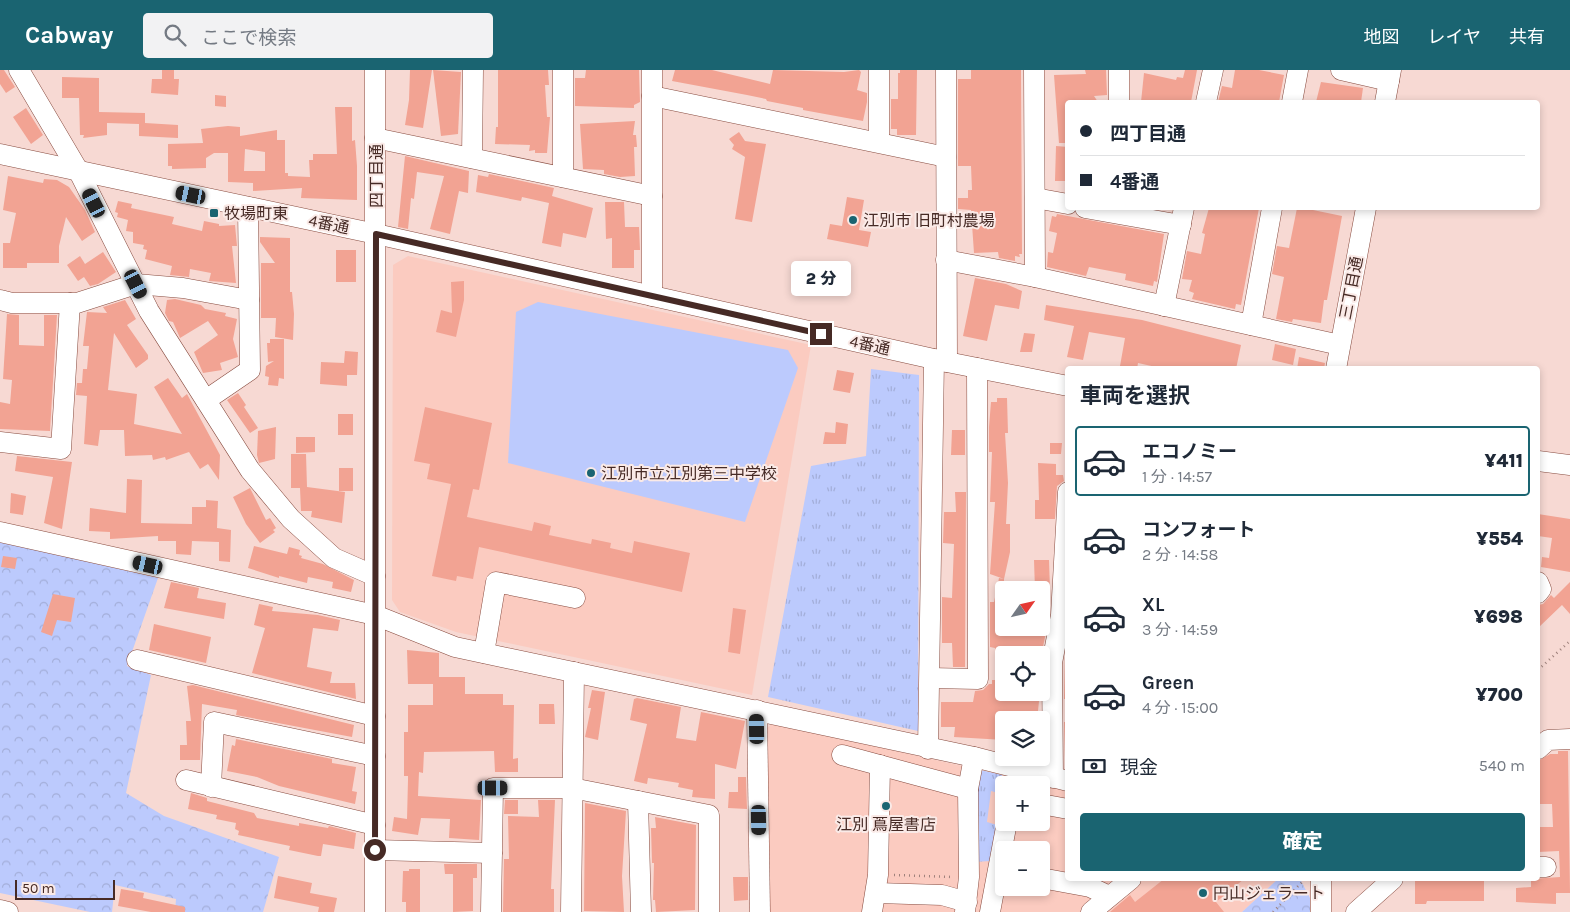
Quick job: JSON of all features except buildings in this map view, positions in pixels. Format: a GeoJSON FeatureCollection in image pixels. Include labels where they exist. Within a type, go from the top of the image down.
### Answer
{"type":"FeatureCollection","features":[{"type":"Feature","properties":{"kind":"street"},"geometry":{"type":"LineString","coordinates":[[19,70],[78,170],[149,311],[250,470],[290,519],[334,558],[375,576]]}},
{"type":"Feature","properties":{"kind":"street","name":"四丁目通"},"geometry":{"type":"LineString","coordinates":[[375,70],[375,912]]}},
{"type":"Feature","properties":{"kind":"street"},"geometry":{"type":"LineString","coordinates":[[472,158],[473,70]]}},
{"type":"Feature","properties":{"kind":"street"},"geometry":{"type":"LineString","coordinates":[[562,177],[563,70]]}},
{"type":"Feature","properties":{"kind":"street"},"geometry":{"type":"LineString","coordinates":[[652,70],[652,296]]}},
{"type":"Feature","properties":{"kind":"street"},"geometry":{"type":"LineString","coordinates":[[879,70],[879,142]]}},
{"type":"Feature","properties":{"kind":"street"},"geometry":{"type":"LineString","coordinates":[[928,749],[940,361],[946,260],[946,70]]}},
{"type":"Feature","properties":{"kind":"street"},"geometry":{"type":"LineString","coordinates":[[1034,70],[1036,277]]}},
{"type":"Feature","properties":{"kind":"street"},"geometry":{"type":"LineString","coordinates":[[1119,70],[1119,100]]}},
{"type":"Feature","properties":{"kind":"street"},"geometry":{"type":"LineString","coordinates":[[1206,100],[1213,70]]}},
{"type":"Feature","properties":{"kind":"street"},"geometry":{"type":"LineString","coordinates":[[1292,100],[1298,70]]}},
{"type":"Feature","properties":{"kind":"street"},"geometry":{"type":"LineString","coordinates":[[1341,70],[1390,75],[1385,100]]}},
{"type":"Feature","properties":{"kind":"street"},"geometry":{"type":"LineString","coordinates":[[652,96],[946,157]]}},
{"type":"Feature","properties":{"kind":"street"},"geometry":{"type":"LineString","coordinates":[[375,138],[652,196]]}},
{"type":"Feature","properties":{"kind":"street","name":"4番通"},"geometry":{"type":"LineString","coordinates":[[0,154],[376,234],[940,361],[1065,385]]}},
{"type":"Feature","properties":{"kind":"street"},"geometry":{"type":"LineString","coordinates":[[1035,198],[1065,203]]}},
{"type":"Feature","properties":{"kind":"street"},"geometry":{"type":"LineString","coordinates":[[206,400],[250,370],[248,207]]}},
{"type":"Feature","properties":{"kind":"street"},"geometry":{"type":"LineString","coordinates":[[1250,325],[1272,210]]}},
{"type":"Feature","properties":{"kind":"street","name":"三丁目通"},"geometry":{"type":"LineString","coordinates":[[1336,366],[1366,210]]}},
{"type":"Feature","properties":{"kind":"street"},"geometry":{"type":"LineString","coordinates":[[1120,211],[1182,216],[1164,306]]}},
{"type":"Feature","properties":{"kind":"street"},"geometry":{"type":"LineString","coordinates":[[946,260],[1036,277],[1340,345]]}},
{"type":"Feature","properties":{"kind":"street"},"geometry":{"type":"LineString","coordinates":[[0,300],[12,303],[77,303],[136,284],[183,288],[249,300]]}},
{"type":"Feature","properties":{"kind":"street"},"geometry":{"type":"LineString","coordinates":[[0,442],[61,449],[70,303]]}},
{"type":"Feature","properties":{"kind":"street"},"geometry":{"type":"LineString","coordinates":[[930,678],[978,679],[977,368]]}},
{"type":"Feature","properties":{"kind":"street"},"geometry":{"type":"LineString","coordinates":[[1540,461],[1570,465]]}},
{"type":"Feature","properties":{"kind":"street"},"geometry":{"type":"LineString","coordinates":[[0,532],[375,615],[455,647],[757,710],[928,749],[974,757],[1060,779],[1052,663],[1061,615],[1065,545]]}},
{"type":"Feature","properties":{"kind":"street"},"geometry":{"type":"LineString","coordinates":[[484,653],[496,582],[575,598]]}},
{"type":"Feature","properties":{"kind":"street"},"geometry":{"type":"LineString","coordinates":[[137,660],[375,716]]}},
{"type":"Feature","properties":{"kind":"street"},"geometry":{"type":"LineString","coordinates":[[571,912],[574,672]]}},
{"type":"Feature","properties":{"kind":"street"},"geometry":{"type":"LineString","coordinates":[[757,710],[760,912]]}},
{"type":"Feature","properties":{"kind":"street"},"geometry":{"type":"LineString","coordinates":[[211,786],[214,722],[375,756]]}},
{"type":"Feature","properties":{"kind":"street"},"geometry":{"type":"LineString","coordinates":[[1540,747],[1548,740],[1570,739]]}},
{"type":"Feature","properties":{"kind":"street"},"geometry":{"type":"LineString","coordinates":[[842,755],[968,789]]}},
{"type":"Feature","properties":{"kind":"street"},"geometry":{"type":"LineString","coordinates":[[880,766],[875,893],[942,895],[966,907],[969,875],[968,789],[974,757]]}},
{"type":"Feature","properties":{"kind":"street"},"geometry":{"type":"LineString","coordinates":[[186,780],[375,825]]}},
{"type":"Feature","properties":{"kind":"street"},"geometry":{"type":"LineString","coordinates":[[491,912],[493,788],[572,788],[709,815],[709,912]]}},
{"type":"Feature","properties":{"kind":"street"},"geometry":{"type":"LineString","coordinates":[[638,801],[641,912]]}},
{"type":"Feature","properties":{"kind":"street"},"geometry":{"type":"LineString","coordinates":[[1050,806],[1065,808]]}},
{"type":"Feature","properties":{"kind":"street"},"geometry":{"type":"LineString","coordinates":[[375,850],[492,853]]}},
{"type":"Feature","properties":{"kind":"street"},"geometry":{"type":"LineString","coordinates":[[969,875],[995,872]]}},
{"type":"Feature","properties":{"kind":"street"},"geometry":{"type":"LineString","coordinates":[[1050,880],[1090,887],[1109,896]]}},
{"type":"Feature","properties":{"kind":"street"},"geometry":{"type":"LineString","coordinates":[[1091,912],[1128,881]]}},
{"type":"Feature","properties":{"kind":"street"},"geometry":{"type":"LineString","coordinates":[[1321,881],[1321,912]]}},
{"type":"Feature","properties":{"kind":"street"},"geometry":{"type":"LineString","coordinates":[[1356,912],[1391,881]]}},
{"type":"Feature","properties":{"kind":"street"},"geometry":{"type":"LineString","coordinates":[[990,912],[995,892]]}},
{"type":"Feature","properties":{"kind":"street"},"geometry":{"type":"LineString","coordinates":[[0,910],[8,912]]}},
{"type":"Feature","properties":{"kind":"path"},"geometry":{"type":"LineString","coordinates":[[1540,668],[1570,641]]}},
{"type":"Feature","properties":{"kind":"path"},"geometry":{"type":"LineString","coordinates":[[875,893],[969,875]]}},
{"type":"Feature","properties":{"kind":"path"},"geometry":{"type":"LineString","coordinates":[[1273,912],[1303,881]]}},
{"type":"Feature","properties":{"kind":"shaded area","name":"江別市立江別第三中学校"},"geometry":{"type":"Polygon","coordinates":[[[408,256],[811,345],[752,695],[456,632],[400,612],[392,600],[393,265],[408,256]]]}},
{"type":"Feature","properties":{"kind":"shaded area","name":"江別 蔦屋書店"},"geometry":{"type":"Polygon","coordinates":[[[773,723],[1006,776],[995,776],[995,831],[1050,831],[1050,786],[1065,790],[1065,881],[1276,881],[1242,912],[768,912],[767,728],[773,723]]]}},
{"type":"Feature","properties":{"kind":"green space"},"geometry":{"type":"Polygon","coordinates":[[[538,302],[788,350],[798,368],[745,522],[508,463],[516,312],[538,302]]]}},
{"type":"Feature","properties":{"kind":"green space"},"geometry":{"type":"Polygon","coordinates":[[[871,369],[919,375],[918,731],[768,697],[811,466],[866,456],[871,369]]]}},
{"type":"Feature","properties":{"kind":"green space"},"geometry":{"type":"Polygon","coordinates":[[[0,541],[158,578],[127,666],[151,675],[126,793],[164,816],[279,857],[263,912],[175,912],[176,899],[115,885],[112,912],[90,912],[0,893],[0,541]]]}},
{"type":"Feature","properties":{"kind":"green space"},"geometry":{"type":"Polygon","coordinates":[[[976,769],[1002,775],[995,776],[995,792],[991,791],[987,822],[995,824],[996,831],[990,861],[975,862],[976,769]]]}},
{"type":"Feature","properties":{"kind":"green space"},"geometry":{"type":"Polygon","coordinates":[[[1276,881],[1301,881],[1310,898],[1310,912],[1242,912],[1276,881]]]}},
{"type":"Feature","properties":{"kind":"place","name":"牧場町東"},"geometry":{"type":"Point","coordinates":[214,213]}},
{"type":"Feature","properties":{"kind":"place","name":"江別市 旧町村農場"},"geometry":{"type":"Point","coordinates":[853,220]}},
{"type":"Feature","properties":{"kind":"place","name":"江別市立江別第三中学校"},"geometry":{"type":"Point","coordinates":[591,473]}},
{"type":"Feature","properties":{"kind":"place","name":"江別 蔦屋書店"},"geometry":{"type":"Point","coordinates":[886,806]}},
{"type":"Feature","properties":{"kind":"place","name":"円山ジェラート"},"geometry":{"type":"Point","coordinates":[1203,893]}},
{"type":"Feature","properties":{"kind":"route"},"geometry":{"type":"LineString","coordinates":[[375,850],[376,234],[821,334]]}}]}
